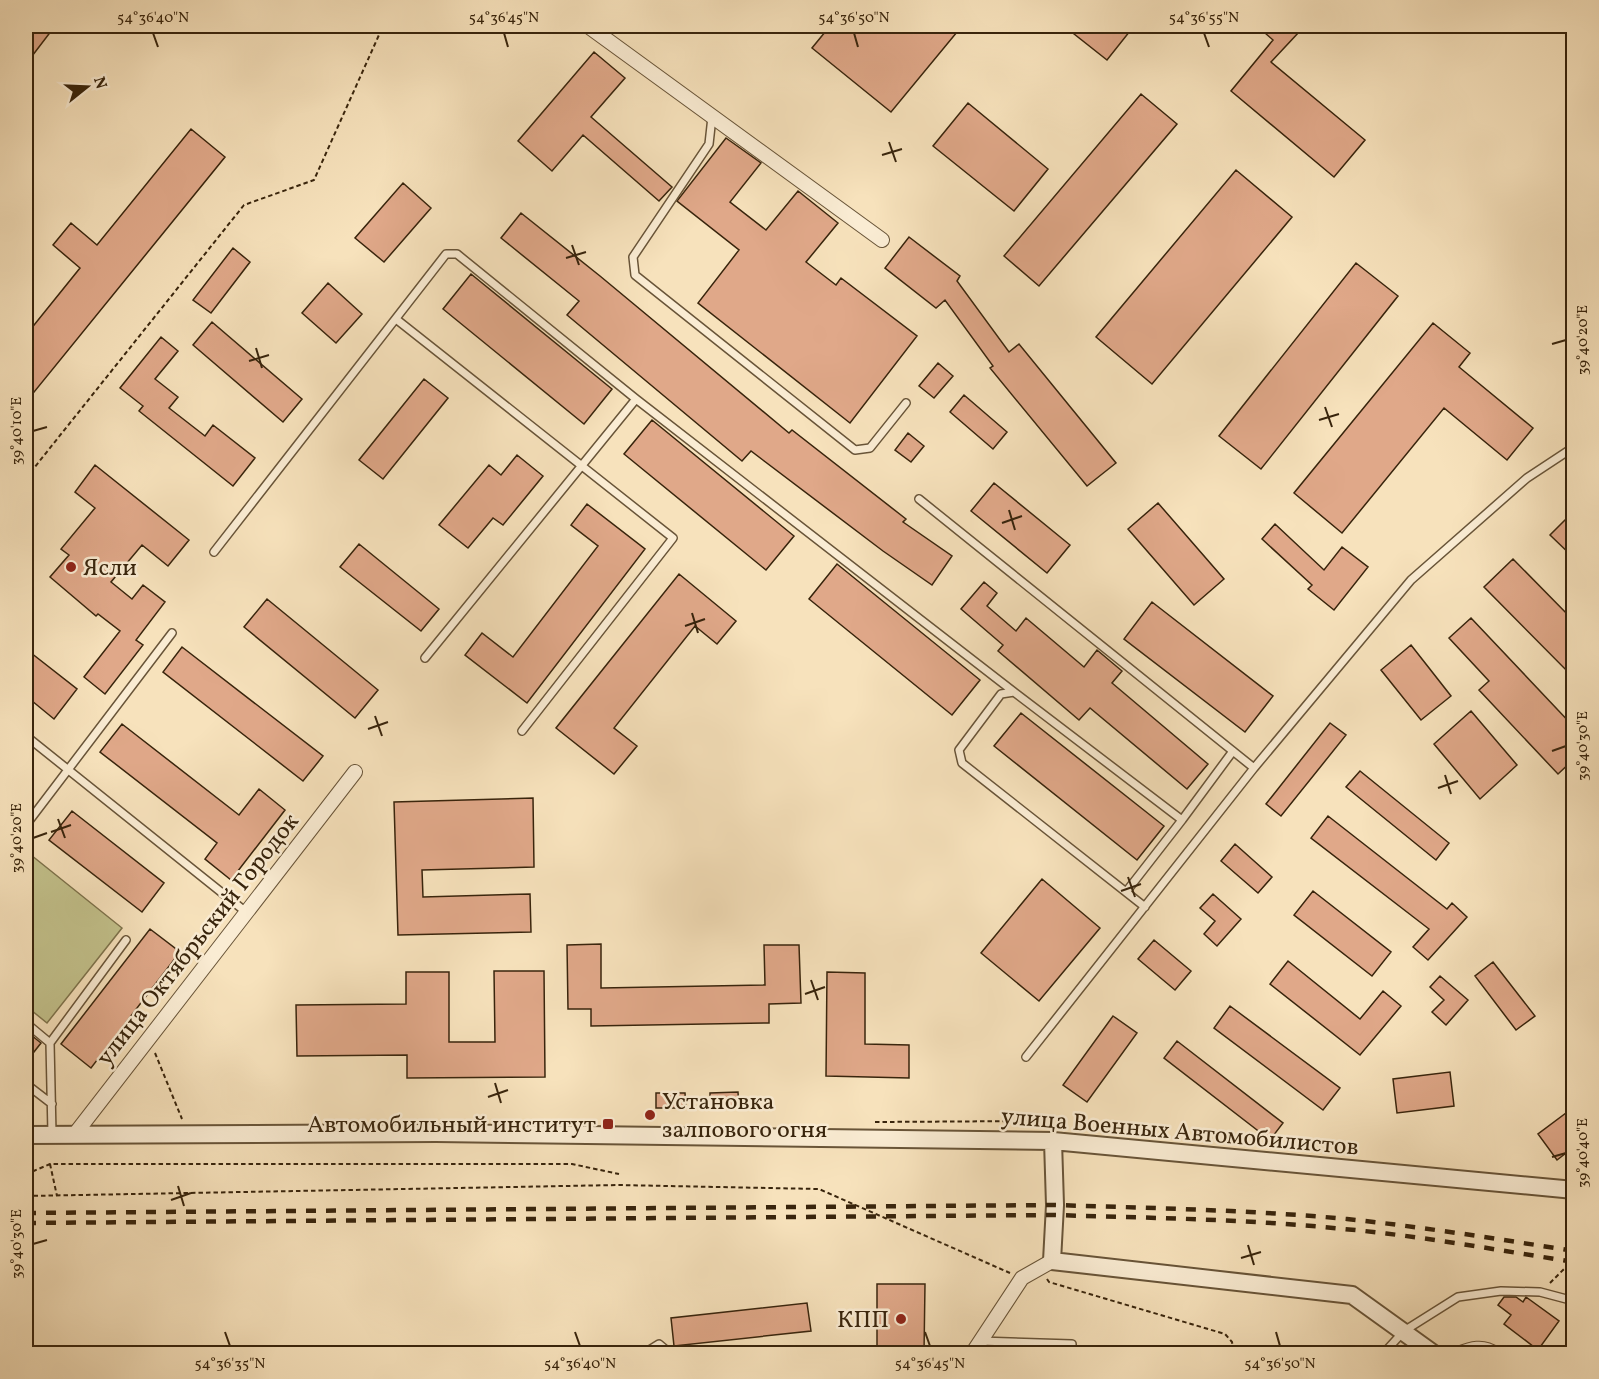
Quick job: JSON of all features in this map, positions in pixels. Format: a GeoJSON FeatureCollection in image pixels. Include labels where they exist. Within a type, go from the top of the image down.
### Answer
{"type":"FeatureCollection","features":[{"type":"Feature","properties":{"kind":"street"},"geometry":{"type":"LineString","coordinates":[[588,26],[882,240]]}},
{"type":"Feature","properties":{"kind":"street","name":"улица Октябрьский Городок"},"geometry":{"type":"LineString","coordinates":[[75,1134],[355,771]]}},
{"type":"Feature","properties":{"kind":"street","name":"улица Военных Автомобилистов"},"geometry":{"type":"LineString","coordinates":[[26,1135],[436,1133],[1053,1141],[1574,1190]]}},
{"type":"Feature","properties":{"kind":"street"},"geometry":{"type":"LineString","coordinates":[[1047,1264],[1055,1205],[1053,1141]]}},
{"type":"Feature","properties":{"kind":"street"},"geometry":{"type":"LineString","coordinates":[[972,1353],[1022,1278],[1047,1264],[1352,1295],[1434,1353]]}},
{"type":"Feature","properties":{"kind":"street"},"geometry":{"type":"LineString","coordinates":[[1458,1353],[1479,1348],[1489,1349],[1495,1353]]}},
{"type":"Feature","properties":{"kind":"lane"},"geometry":{"type":"LineString","coordinates":[[712,117],[709,144],[633,257],[635,275],[855,450],[870,448],[906,403]]}},
{"type":"Feature","properties":{"kind":"lane"},"geometry":{"type":"LineString","coordinates":[[214,552],[447,254],[457,254],[636,399],[1182,820]]}},
{"type":"Feature","properties":{"kind":"lane"},"geometry":{"type":"LineString","coordinates":[[396,319],[673,538],[522,732]]}},
{"type":"Feature","properties":{"kind":"lane"},"geometry":{"type":"LineString","coordinates":[[425,658],[636,399]]}},
{"type":"Feature","properties":{"kind":"lane"},"geometry":{"type":"LineString","coordinates":[[1026,1058],[1254,768],[1411,580],[1527,478],[1574,447]]}},
{"type":"Feature","properties":{"kind":"lane"},"geometry":{"type":"LineString","coordinates":[[919,499],[1254,768]]}},
{"type":"Feature","properties":{"kind":"lane"},"geometry":{"type":"LineString","coordinates":[[26,825],[172,633]]}},
{"type":"Feature","properties":{"kind":"lane"},"geometry":{"type":"LineString","coordinates":[[1014,692],[1001,694],[959,750],[962,764],[1145,907]]}},
{"type":"Feature","properties":{"kind":"lane"},"geometry":{"type":"LineString","coordinates":[[26,736],[246,912]]}},
{"type":"Feature","properties":{"kind":"lane"},"geometry":{"type":"LineString","coordinates":[[1126,891],[1233,751]]}},
{"type":"Feature","properties":{"kind":"lane"},"geometry":{"type":"LineString","coordinates":[[52,1134],[50,1043],[126,940]]}},
{"type":"Feature","properties":{"kind":"lane"},"geometry":{"type":"LineString","coordinates":[[26,1023],[50,1043]]}},
{"type":"Feature","properties":{"kind":"lane"},"geometry":{"type":"LineString","coordinates":[[26,1084],[52,1104]]}},
{"type":"Feature","properties":{"kind":"lane"},"geometry":{"type":"LineString","coordinates":[[1383,1353],[1404,1331],[1458,1297],[1501,1291],[1540,1292],[1574,1301]]}},
{"type":"Feature","properties":{"kind":"lane"},"geometry":{"type":"LineString","coordinates":[[980,1341],[1072,1344],[1072,1353]]}},
{"type":"Feature","properties":{"kind":"lane"},"geometry":{"type":"LineString","coordinates":[[643,1353],[659,1344],[671,1353]]}},
{"type":"Feature","properties":{"kind":"lane"},"geometry":{"type":"LineString","coordinates":[[554,1353],[565,1350],[567,1353]]}},
{"type":"Feature","properties":{"kind":"path"},"geometry":{"type":"LineString","coordinates":[[26,478],[244,205],[314,180],[382,26]]}},
{"type":"Feature","properties":{"kind":"path"},"geometry":{"type":"LineString","coordinates":[[50,1164],[57,1196]]}},
{"type":"Feature","properties":{"kind":"path"},"geometry":{"type":"LineString","coordinates":[[26,1171],[29,1173],[50,1164],[572,1164],[619,1174]]}},
{"type":"Feature","properties":{"kind":"path"},"geometry":{"type":"LineString","coordinates":[[26,1196],[619,1185],[819,1189],[1022,1278]]}},
{"type":"Feature","properties":{"kind":"path"},"geometry":{"type":"LineString","coordinates":[[1540,1292],[1574,1259]]}},
{"type":"Feature","properties":{"kind":"path"},"geometry":{"type":"LineString","coordinates":[[1047,1264],[1049,1282],[1226,1335],[1232,1342],[1234,1353]]}},
{"type":"Feature","properties":{"kind":"shaded area"},"geometry":{"type":"Polygon","coordinates":[[[31,855],[122,928],[47,1023],[26,1006],[26,861],[31,855]]]}},
{"type":"Feature","properties":{"kind":"building"},"geometry":{"type":"Polygon","coordinates":[[[26,26],[55,26],[26,64],[26,26]]]}},
{"type":"Feature","properties":{"kind":"building"},"geometry":{"type":"Polygon","coordinates":[[[830,26],[962,26],[891,112],[812,48],[830,26]]]}},
{"type":"Feature","properties":{"kind":"building"},"geometry":{"type":"Polygon","coordinates":[[[1064,26],[1134,26],[1107,60],[1064,26]]]}},
{"type":"Feature","properties":{"kind":"building"},"geometry":{"type":"Polygon","coordinates":[[[1257,26],[1292,26],[1299,32],[1271,62],[1365,140],[1334,177],[1231,91],[1273,40],[1257,26]]]}},
{"type":"Feature","properties":{"kind":"building"},"geometry":{"type":"Polygon","coordinates":[[[594,52],[625,78],[591,117],[672,187],[659,201],[583,135],[552,171],[518,141],[594,52]]]}},
{"type":"Feature","properties":{"kind":"building"},"geometry":{"type":"Polygon","coordinates":[[[1141,94],[1177,124],[1039,286],[1004,256],[1141,94]]]}},
{"type":"Feature","properties":{"kind":"building"},"geometry":{"type":"Polygon","coordinates":[[[968,103],[1048,169],[1014,211],[933,146],[968,103]]]}},
{"type":"Feature","properties":{"kind":"building"},"geometry":{"type":"Polygon","coordinates":[[[191,129],[225,157],[26,402],[26,335],[80,268],[53,245],[71,223],[97,245],[191,129]]]}},
{"type":"Feature","properties":{"kind":"building"},"geometry":{"type":"Polygon","coordinates":[[[726,138],[761,163],[730,202],[766,230],[798,191],[838,223],[806,262],[836,285],[841,278],[917,336],[850,423],[698,303],[739,250],[677,201],[726,138]]]}},
{"type":"Feature","properties":{"kind":"building"},"geometry":{"type":"Polygon","coordinates":[[[1236,170],[1292,217],[1152,384],[1096,337],[1236,170]]]}},
{"type":"Feature","properties":{"kind":"building"},"geometry":{"type":"Polygon","coordinates":[[[403,183],[431,208],[384,262],[355,238],[403,183]]]}},
{"type":"Feature","properties":{"kind":"building"},"geometry":{"type":"Polygon","coordinates":[[[521,213],[789,433],[792,430],[906,519],[903,522],[952,556],[932,585],[883,551],[751,451],[742,461],[567,315],[579,301],[501,238],[521,213]]]}},
{"type":"Feature","properties":{"kind":"building"},"geometry":{"type":"Polygon","coordinates":[[[909,237],[960,276],[957,281],[1009,352],[1019,344],[1116,463],[1087,486],[990,368],[993,366],[945,300],[936,308],[885,268],[909,237]]]}},
{"type":"Feature","properties":{"kind":"building"},"geometry":{"type":"Polygon","coordinates":[[[233,248],[250,262],[211,313],[193,300],[233,248]]]}},
{"type":"Feature","properties":{"kind":"building"},"geometry":{"type":"Polygon","coordinates":[[[1356,263],[1398,296],[1261,469],[1219,436],[1356,263]]]}},
{"type":"Feature","properties":{"kind":"building"},"geometry":{"type":"Polygon","coordinates":[[[471,274],[612,389],[584,424],[443,309],[471,274]]]}},
{"type":"Feature","properties":{"kind":"building"},"geometry":{"type":"Polygon","coordinates":[[[328,283],[362,314],[336,343],[302,313],[328,283]]]}},
{"type":"Feature","properties":{"kind":"building"},"geometry":{"type":"Polygon","coordinates":[[[212,322],[302,399],[283,422],[193,345],[212,322]]]}},
{"type":"Feature","properties":{"kind":"building"},"geometry":{"type":"Polygon","coordinates":[[[1433,323],[1470,353],[1459,367],[1533,428],[1507,460],[1444,408],[1342,533],[1294,493],[1433,323]]]}},
{"type":"Feature","properties":{"kind":"building"},"geometry":{"type":"Polygon","coordinates":[[[161,337],[178,351],[155,379],[178,397],[169,408],[205,436],[213,425],[255,458],[233,486],[139,411],[143,406],[120,388],[161,337]]]}},
{"type":"Feature","properties":{"kind":"building"},"geometry":{"type":"Polygon","coordinates":[[[938,363],[953,376],[934,398],[919,386],[938,363]]]}},
{"type":"Feature","properties":{"kind":"building"},"geometry":{"type":"Polygon","coordinates":[[[424,379],[448,398],[383,479],[359,460],[424,379]]]}},
{"type":"Feature","properties":{"kind":"building"},"geometry":{"type":"Polygon","coordinates":[[[964,395],[1007,432],[993,449],[950,412],[964,395]]]}},
{"type":"Feature","properties":{"kind":"building"},"geometry":{"type":"Polygon","coordinates":[[[652,420],[794,536],[766,570],[624,454],[652,420]]]}},
{"type":"Feature","properties":{"kind":"building"},"geometry":{"type":"Polygon","coordinates":[[[908,433],[924,446],[911,462],[895,450],[908,433]]]}},
{"type":"Feature","properties":{"kind":"building"},"geometry":{"type":"Polygon","coordinates":[[[517,455],[543,476],[503,525],[493,518],[468,548],[439,525],[489,465],[501,475],[517,455]]]}},
{"type":"Feature","properties":{"kind":"building"},"geometry":{"type":"Polygon","coordinates":[[[95,465],[189,540],[168,566],[142,545],[111,582],[132,599],[143,585],[165,602],[136,640],[143,645],[105,694],[84,677],[120,631],[98,614],[96,616],[50,577],[69,555],[61,549],[95,508],[75,492],[95,465]]]}},
{"type":"Feature","properties":{"kind":"building"},"geometry":{"type":"Polygon","coordinates":[[[994,483],[1070,545],[1047,573],[971,511],[994,483]]]}},
{"type":"Feature","properties":{"kind":"building"},"geometry":{"type":"Polygon","coordinates":[[[1158,503],[1224,579],[1194,605],[1128,529],[1158,503]]]}},
{"type":"Feature","properties":{"kind":"building"},"geometry":{"type":"Polygon","coordinates":[[[587,504],[645,549],[527,703],[465,655],[482,633],[513,657],[598,546],[571,525],[587,504]]]}},
{"type":"Feature","properties":{"kind":"building"},"geometry":{"type":"Polygon","coordinates":[[[1574,511],[1574,558],[1550,535],[1574,511]]]}},
{"type":"Feature","properties":{"kind":"building"},"geometry":{"type":"Polygon","coordinates":[[[1275,524],[1324,570],[1342,547],[1368,567],[1334,610],[1308,589],[1312,585],[1262,539],[1275,524]]]}},
{"type":"Feature","properties":{"kind":"building"},"geometry":{"type":"Polygon","coordinates":[[[359,544],[439,609],[421,631],[340,567],[359,544]]]}},
{"type":"Feature","properties":{"kind":"building"},"geometry":{"type":"Polygon","coordinates":[[[1513,559],[1574,621],[1574,678],[1484,587],[1513,559]]]}},
{"type":"Feature","properties":{"kind":"building"},"geometry":{"type":"Polygon","coordinates":[[[837,564],[980,680],[952,715],[809,599],[837,564]]]}},
{"type":"Feature","properties":{"kind":"building"},"geometry":{"type":"Polygon","coordinates":[[[679,574],[736,621],[717,644],[695,626],[614,728],[637,746],[614,774],[556,728],[679,574]]]}},
{"type":"Feature","properties":{"kind":"building"},"geometry":{"type":"Polygon","coordinates":[[[984,582],[997,593],[987,606],[1016,631],[1026,618],[1084,667],[1097,650],[1122,671],[1112,683],[1208,764],[1187,789],[1090,708],[1079,720],[998,651],[1003,645],[961,609],[984,582]]]}},
{"type":"Feature","properties":{"kind":"building"},"geometry":{"type":"Polygon","coordinates":[[[267,599],[378,690],[355,718],[244,627],[267,599]]]}},
{"type":"Feature","properties":{"kind":"building"},"geometry":{"type":"Polygon","coordinates":[[[1152,602],[1273,696],[1245,732],[1124,639],[1152,602]]]}},
{"type":"Feature","properties":{"kind":"building"},"geometry":{"type":"Polygon","coordinates":[[[1471,618],[1574,727],[1574,759],[1558,774],[1479,690],[1489,681],[1449,638],[1471,618]]]}},
{"type":"Feature","properties":{"kind":"building"},"geometry":{"type":"Polygon","coordinates":[[[1411,645],[1451,696],[1421,720],[1381,670],[1411,645]]]}},
{"type":"Feature","properties":{"kind":"building"},"geometry":{"type":"Polygon","coordinates":[[[182,647],[323,756],[303,781],[163,672],[182,647]]]}},
{"type":"Feature","properties":{"kind":"building"},"geometry":{"type":"Polygon","coordinates":[[[26,649],[77,689],[54,719],[26,696],[26,649]]]}},
{"type":"Feature","properties":{"kind":"building"},"geometry":{"type":"Polygon","coordinates":[[[1471,711],[1517,765],[1480,799],[1434,744],[1471,711]]]}},
{"type":"Feature","properties":{"kind":"building"},"geometry":{"type":"Polygon","coordinates":[[[1021,713],[1164,826],[1137,860],[994,746],[1021,713]]]}},
{"type":"Feature","properties":{"kind":"building"},"geometry":{"type":"Polygon","coordinates":[[[1330,723],[1346,735],[1281,816],[1266,804],[1330,723]]]}},
{"type":"Feature","properties":{"kind":"building"},"geometry":{"type":"Polygon","coordinates":[[[122,724],[239,815],[259,789],[285,810],[231,880],[205,859],[217,843],[100,752],[122,724]]]}},
{"type":"Feature","properties":{"kind":"building"},"geometry":{"type":"Polygon","coordinates":[[[1360,771],[1449,843],[1436,860],[1346,787],[1360,771]]]}},
{"type":"Feature","properties":{"kind":"building"},"geometry":{"type":"Polygon","coordinates":[[[533,798],[534,867],[422,870],[423,897],[530,894],[531,932],[398,935],[394,802],[533,798]]]}},
{"type":"Feature","properties":{"kind":"building"},"geometry":{"type":"Polygon","coordinates":[[[72,811],[164,883],[142,912],[49,840],[72,811]]]}},
{"type":"Feature","properties":{"kind":"building"},"geometry":{"type":"Polygon","coordinates":[[[1328,816],[1447,909],[1452,903],[1467,917],[1428,960],[1413,947],[1429,929],[1311,838],[1328,816]]]}},
{"type":"Feature","properties":{"kind":"building"},"geometry":{"type":"Polygon","coordinates":[[[1235,844],[1272,877],[1258,893],[1221,861],[1235,844]]]}},
{"type":"Feature","properties":{"kind":"building"},"geometry":{"type":"Polygon","coordinates":[[[1042,879],[1100,928],[1039,1001],[981,953],[1042,879]]]}},
{"type":"Feature","properties":{"kind":"building"},"geometry":{"type":"Polygon","coordinates":[[[1313,891],[1391,952],[1372,976],[1294,915],[1313,891]]]}},
{"type":"Feature","properties":{"kind":"building"},"geometry":{"type":"Polygon","coordinates":[[[1213,894],[1241,919],[1217,946],[1204,934],[1215,921],[1200,908],[1213,894]]]}},
{"type":"Feature","properties":{"kind":"building"},"geometry":{"type":"Polygon","coordinates":[[[150,929],[180,952],[91,1068],[61,1044],[150,929]]]}},
{"type":"Feature","properties":{"kind":"building"},"geometry":{"type":"Polygon","coordinates":[[[1154,940],[1191,971],[1175,990],[1138,959],[1154,940]]]}},
{"type":"Feature","properties":{"kind":"building"},"geometry":{"type":"Polygon","coordinates":[[[601,944],[601,988],[765,985],[764,945],[799,945],[801,1003],[769,1004],[769,1023],[591,1026],[591,1009],[568,1009],[567,945],[601,944]]]}},
{"type":"Feature","properties":{"kind":"building"},"geometry":{"type":"Polygon","coordinates":[[[1288,961],[1360,1019],[1383,991],[1401,1006],[1360,1055],[1270,984],[1288,961]]]}},
{"type":"Feature","properties":{"kind":"building"},"geometry":{"type":"Polygon","coordinates":[[[1493,962],[1535,1016],[1516,1030],[1475,976],[1493,962]]]}},
{"type":"Feature","properties":{"kind":"building"},"geometry":{"type":"Polygon","coordinates":[[[494,971],[544,971],[545,1077],[407,1078],[407,1055],[297,1056],[296,1005],[406,1004],[406,972],[449,972],[449,1042],[495,1042],[494,971]]]}},
{"type":"Feature","properties":{"kind":"building"},"geometry":{"type":"Polygon","coordinates":[[[827,972],[865,973],[865,1044],[909,1045],[909,1078],[826,1076],[827,972]]]}},
{"type":"Feature","properties":{"kind":"building"},"geometry":{"type":"Polygon","coordinates":[[[1440,976],[1468,1000],[1446,1025],[1432,1012],[1444,1000],[1430,987],[1440,976]]]}},
{"type":"Feature","properties":{"kind":"building"},"geometry":{"type":"Polygon","coordinates":[[[1230,1006],[1340,1088],[1323,1110],[1214,1028],[1230,1006]]]}},
{"type":"Feature","properties":{"kind":"building"},"geometry":{"type":"Polygon","coordinates":[[[1113,1016],[1137,1033],[1087,1102],[1063,1085],[1113,1016]]]}},
{"type":"Feature","properties":{"kind":"building"},"geometry":{"type":"Polygon","coordinates":[[[26,1031],[41,1043],[26,1062],[26,1031]]]}},
{"type":"Feature","properties":{"kind":"building"},"geometry":{"type":"Polygon","coordinates":[[[1177,1041],[1283,1123],[1270,1140],[1164,1058],[1177,1041]]]}},
{"type":"Feature","properties":{"kind":"building"},"geometry":{"type":"Polygon","coordinates":[[[1450,1072],[1454,1106],[1397,1113],[1393,1079],[1450,1072]]]}},
{"type":"Feature","properties":{"kind":"building"},"geometry":{"type":"Polygon","coordinates":[[[738,1092],[739,1109],[710,1109],[710,1093],[738,1092]]]}},
{"type":"Feature","properties":{"kind":"building"},"geometry":{"type":"Polygon","coordinates":[[[656,1093],[685,1093],[686,1108],[656,1108],[656,1093]]]}},
{"type":"Feature","properties":{"kind":"building"},"geometry":{"type":"Polygon","coordinates":[[[1566,1113],[1574,1123],[1574,1147],[1557,1160],[1538,1134],[1566,1113]]]}},
{"type":"Feature","properties":{"kind":"building","name":"КПП"},"geometry":{"type":"Polygon","coordinates":[[[877,1284],[925,1284],[924,1353],[877,1353],[877,1284]]]}},
{"type":"Feature","properties":{"kind":"building"},"geometry":{"type":"Polygon","coordinates":[[[1504,1297],[1516,1297],[1523,1302],[1526,1297],[1559,1321],[1538,1350],[1504,1324],[1511,1315],[1498,1305],[1504,1297]]]}},
{"type":"Feature","properties":{"kind":"building"},"geometry":{"type":"Polygon","coordinates":[[[807,1303],[811,1331],[674,1346],[671,1318],[807,1303]]]}},
{"type":"Feature","properties":{"kind":"railway"},"geometry":{"type":"LineString","coordinates":[[26,1213],[1055,1205],[1238,1211],[1347,1219],[1432,1229],[1574,1251]]}},
{"type":"Feature","properties":{"kind":"railway"},"geometry":{"type":"LineString","coordinates":[[26,1223],[1054,1215],[1199,1219],[1308,1226],[1402,1235],[1574,1262]]}},
{"type":"Feature","properties":{"kind":"place","name":"Ясли"},"geometry":{"type":"Point","coordinates":[71,567]}},
{"type":"Feature","properties":{"kind":"place","name":"Установка залпового огня"},"geometry":{"type":"Point","coordinates":[650,1115]}},
{"type":"Feature","properties":{"kind":"place","name":"Автомобильный институт"},"geometry":{"type":"Point","coordinates":[608,1124]}},
{"type":"Feature","properties":{"kind":"place","name":"КПП"},"geometry":{"type":"Point","coordinates":[901,1319]}}]}
